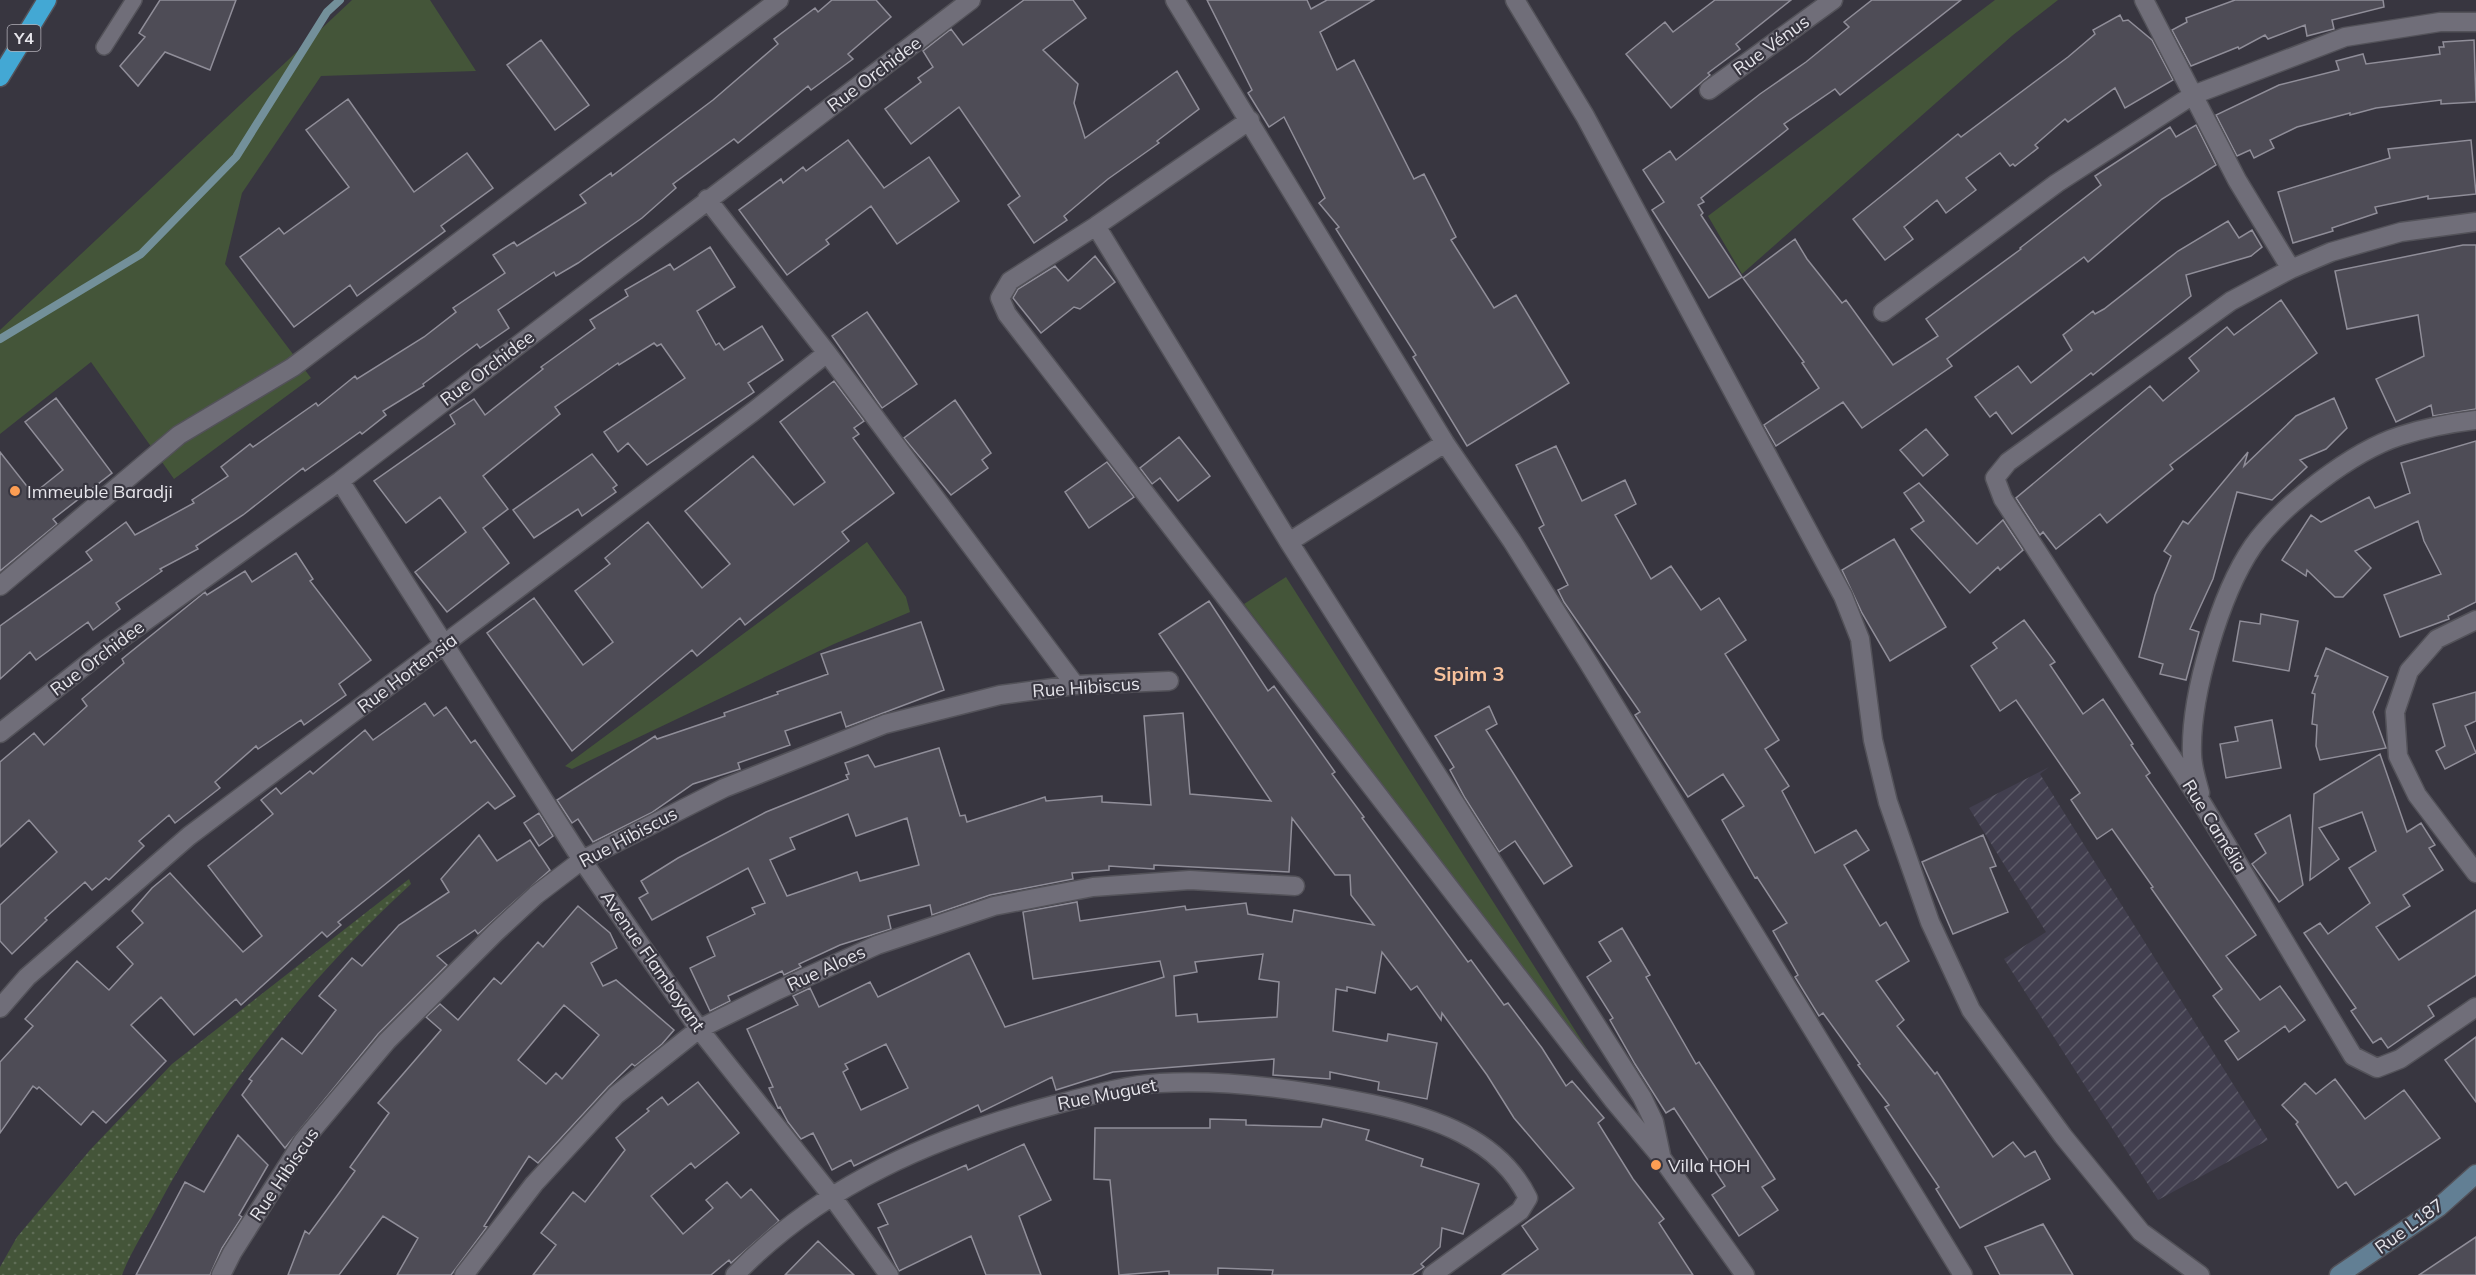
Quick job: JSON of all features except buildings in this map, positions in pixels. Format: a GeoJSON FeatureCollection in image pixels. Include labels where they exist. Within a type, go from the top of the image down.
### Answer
{"type":"FeatureCollection","features":[{"type":"Feature","properties":{"kind":"highway","name":"Y4"},"geometry":{"type":"LineString","coordinates":[[0,77],[48,0]]}},
{"type":"Feature","properties":{"kind":"street"},"geometry":{"type":"LineString","coordinates":[[0,586],[179,435],[293,367],[779,0]]}},
{"type":"Feature","properties":{"kind":"street","name":"Rue Orchidee"},"geometry":{"type":"LineString","coordinates":[[0,733],[101,653],[340,481],[971,0]]}},
{"type":"Feature","properties":{"kind":"street"},"geometry":{"type":"LineString","coordinates":[[1175,0],[1445,443],[1512,541],[1588,662],[1963,1275]]}},
{"type":"Feature","properties":{"kind":"street"},"geometry":{"type":"LineString","coordinates":[[1515,0],[1585,116],[1843,596],[1860,639],[1873,740],[1888,802],[1930,922],[1971,1010],[2063,1136],[2141,1232],[2200,1275]]}},
{"type":"Feature","properties":{"kind":"street","name":"Rue Vénus"},"geometry":{"type":"LineString","coordinates":[[1709,90],[1833,0]]}},
{"type":"Feature","properties":{"kind":"street"},"geometry":{"type":"LineString","coordinates":[[2144,0],[2237,180],[2291,269],[2331,252],[2401,232],[2476,222]]}},
{"type":"Feature","properties":{"kind":"street"},"geometry":{"type":"LineString","coordinates":[[1883,312],[2057,183],[2193,95],[2345,37],[2440,22],[2476,22]]}},
{"type":"Feature","properties":{"kind":"street"},"geometry":{"type":"LineString","coordinates":[[1250,120],[1096,226],[1010,281],[1000,298],[1007,314],[1614,1101],[1661,1157],[1745,1275]]}},
{"type":"Feature","properties":{"kind":"street"},"geometry":{"type":"LineString","coordinates":[[707,199],[827,353],[1075,685]]}},
{"type":"Feature","properties":{"kind":"street"},"geometry":{"type":"LineString","coordinates":[[1096,226],[1289,542],[1642,1097],[1654,1122],[1661,1157]]}},
{"type":"Feature","properties":{"kind":"street","name":"Rue Camélia"},"geometry":{"type":"LineString","coordinates":[[2291,269],[2231,301],[2008,462],[1995,478],[2003,499],[2203,805],[2353,1056],[2377,1068],[2400,1059],[2476,1007]]}},
{"type":"Feature","properties":{"kind":"street","name":"Rue Hortensia"},"geometry":{"type":"LineString","coordinates":[[0,1008],[27,977],[189,836],[447,644],[827,353]]}},
{"type":"Feature","properties":{"kind":"street"},"geometry":{"type":"LineString","coordinates":[[2203,805],[2192,755],[2194,709],[2208,649],[2226,599],[2253,547],[2289,506],[2339,467],[2398,436],[2451,423],[2476,420]]}},
{"type":"Feature","properties":{"kind":"street"},"geometry":{"type":"LineString","coordinates":[[1289,542],[1445,443]]}},
{"type":"Feature","properties":{"kind":"street","name":"Avenue Flamboyant"},"geometry":{"type":"LineString","coordinates":[[340,481],[447,644],[582,860],[699,1029],[831,1195],[889,1275]]}},
{"type":"Feature","properties":{"kind":"street"},"geometry":{"type":"LineString","coordinates":[[2476,620],[2437,639],[2409,671],[2395,712],[2398,756],[2417,795],[2476,873]]}},
{"type":"Feature","properties":{"kind":"street","name":"Rue Hibiscus"},"geometry":{"type":"LineString","coordinates":[[221,1275],[232,1253],[303,1142],[387,1041],[495,933],[536,895],[582,860],[724,788],[885,724],[1000,695],[1075,685],[1169,681]]}},
{"type":"Feature","properties":{"kind":"street","name":"Rue Aloes"},"geometry":{"type":"LineString","coordinates":[[464,1275],[534,1184],[616,1095],[699,1029],[878,945],[994,906],[1093,887],[1191,880],[1295,886]]}},
{"type":"Feature","properties":{"kind":"street","name":"Rue Muguet"},"geometry":{"type":"LineString","coordinates":[[735,1275],[831,1195],[892,1161],[984,1125],[1088,1096],[1160,1083],[1273,1089],[1330,1095],[1417,1114],[1459,1131],[1492,1153],[1521,1184],[1528,1198],[1520,1211],[1432,1275]]}},
{"type":"Feature","properties":{"kind":"street","name":"Rue L187"},"geometry":{"type":"LineString","coordinates":[[2339,1275],[2439,1206],[2476,1174]]}},
{"type":"Feature","properties":{"kind":"lane"},"geometry":{"type":"LineString","coordinates":[[104,47],[134,0]]}},
{"type":"Feature","properties":{"kind":"shaded area"},"geometry":{"type":"Polygon","coordinates":[[[2049,767],[2040,774],[2268,1140],[2158,1200],[2004,959],[2046,932],[1969,808],[2049,767]]]}},
{"type":"Feature","properties":{"kind":"green space"},"geometry":{"type":"Polygon","coordinates":[[[352,0],[430,0],[476,71],[321,76],[242,193],[225,264],[311,378],[174,479],[91,362],[0,434],[0,330],[352,0]]]}},
{"type":"Feature","properties":{"kind":"green space"},"geometry":{"type":"Polygon","coordinates":[[[1995,0],[2058,0],[2013,35],[1742,274],[1708,216],[1995,0]]]}},
{"type":"Feature","properties":{"kind":"green space"},"geometry":{"type":"Polygon","coordinates":[[[867,542],[906,597],[910,612],[834,644],[572,769],[565,766],[867,542]]]}},
{"type":"Feature","properties":{"kind":"green space"},"geometry":{"type":"Polygon","coordinates":[[[1286,577],[1603,1074],[1244,604],[1286,577]]]}},
{"type":"Feature","properties":{"kind":"green space"},"geometry":{"type":"Polygon","coordinates":[[[409,879],[411,884],[338,957],[271,1034],[240,1075],[183,1161],[122,1275],[0,1275],[0,1267],[17,1237],[90,1150],[172,1064],[409,879]]]}},
{"type":"Feature","properties":{"kind":"waterway"},"geometry":{"type":"LineString","coordinates":[[0,339],[141,254],[236,157],[327,12],[340,0]]}},
{"type":"Feature","properties":{"kind":"place","name":"Immeuble Baradji"},"geometry":{"type":"Point","coordinates":[15,491]}},
{"type":"Feature","properties":{"kind":"place","name":"Villa HOH"},"geometry":{"type":"Point","coordinates":[1656,1165]}},
{"type":"Feature","properties":{"kind":"district","name":"Sipim 3"},"geometry":{"type":"Point","coordinates":[1469,673]}}]}
